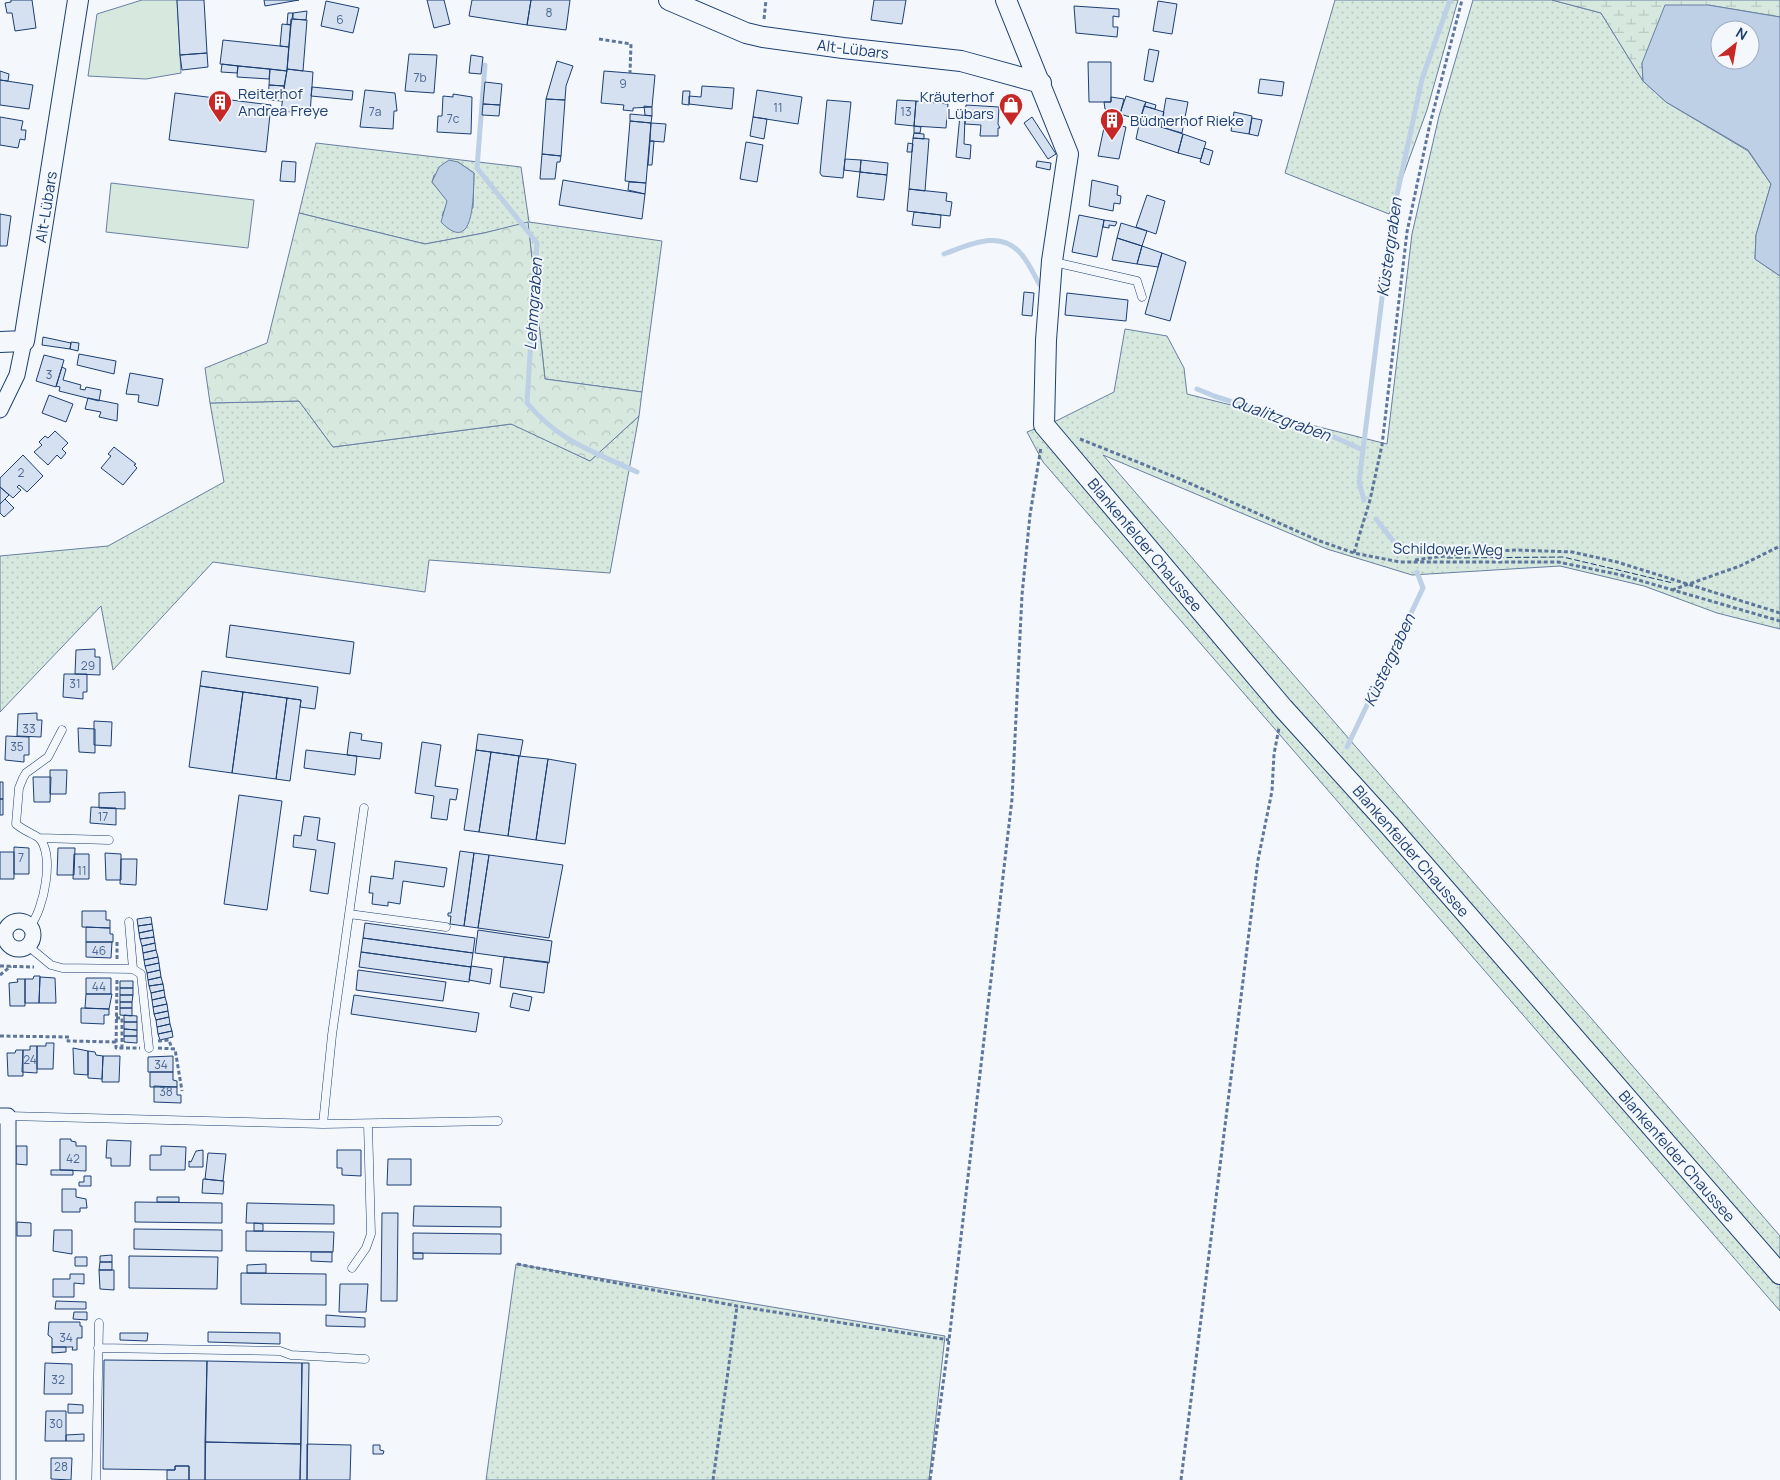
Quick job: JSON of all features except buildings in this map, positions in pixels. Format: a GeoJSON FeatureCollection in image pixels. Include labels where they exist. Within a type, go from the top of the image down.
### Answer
{"type":"FeatureCollection","features":[{"type":"Feature","properties":{"kind":"street","name":"Alt-Lübars"},"geometry":{"type":"LineString","coordinates":[[0,410],[17,375],[24,341],[78,0]]}},
{"type":"Feature","properties":{"kind":"street","name":"Alt-Lübars"},"geometry":{"type":"LineString","coordinates":[[669,0],[746,33],[763,37],[961,61],[1041,83]]}},
{"type":"Feature","properties":{"kind":"street"},"geometry":{"type":"LineString","coordinates":[[1006,0],[1068,154],[1052,261],[1046,340],[1044,425]]}},
{"type":"Feature","properties":{"kind":"street"},"geometry":{"type":"LineString","coordinates":[[0,342],[24,341]]}},
{"type":"Feature","properties":{"kind":"street","name":"Blankenfelder Chaussee"},"geometry":{"type":"LineString","coordinates":[[1044,425],[1283,708],[1389,825],[1780,1274]]}},
{"type":"Feature","properties":{"kind":"street"},"geometry":{"type":"LineString","coordinates":[[18,921],[30,926],[33,938],[28,946],[19,948],[11,946],[6,938],[5,922],[18,921]]}},
{"type":"Feature","properties":{"kind":"street"},"geometry":{"type":"LineString","coordinates":[[4,1116],[8,1480]]}},
{"type":"Feature","properties":{"kind":"lane"},"geometry":{"type":"LineString","coordinates":[[1052,261],[1137,281],[1142,296]]}},
{"type":"Feature","properties":{"kind":"lane"},"geometry":{"type":"LineString","coordinates":[[62,730],[48,757],[26,773],[19,788],[16,824],[25,832],[38,838],[109,840]]}},
{"type":"Feature","properties":{"kind":"lane"},"geometry":{"type":"LineString","coordinates":[[323,1124],[332,1035],[364,808]]}},
{"type":"Feature","properties":{"kind":"lane"},"geometry":{"type":"LineString","coordinates":[[30,926],[37,918],[45,896],[45,850],[38,838]]}},
{"type":"Feature","properties":{"kind":"lane"},"geometry":{"type":"LineString","coordinates":[[349,914],[446,927]]}},
{"type":"Feature","properties":{"kind":"lane"},"geometry":{"type":"LineString","coordinates":[[129,922],[133,969]]}},
{"type":"Feature","properties":{"kind":"lane"},"geometry":{"type":"LineString","coordinates":[[28,946],[51,965],[62,968],[133,969],[141,974],[149,1048]]}},
{"type":"Feature","properties":{"kind":"lane"},"geometry":{"type":"LineString","coordinates":[[4,1116],[323,1124],[498,1121]]}},
{"type":"Feature","properties":{"kind":"lane"},"geometry":{"type":"LineString","coordinates":[[352,1268],[366,1248],[371,1234],[368,1124]]}},
{"type":"Feature","properties":{"kind":"lane"},"geometry":{"type":"LineString","coordinates":[[96,1480],[98,1323]]}},
{"type":"Feature","properties":{"kind":"lane"},"geometry":{"type":"LineString","coordinates":[[98,1348],[280,1350],[291,1355],[365,1359]]}},
{"type":"Feature","properties":{"kind":"path"},"geometry":{"type":"LineString","coordinates":[[764,19],[766,0]]}},
{"type":"Feature","properties":{"kind":"path"},"geometry":{"type":"LineString","coordinates":[[1354,553],[1370,500],[1382,445],[1407,232],[1429,128],[1462,0]]}},
{"type":"Feature","properties":{"kind":"path"},"geometry":{"type":"LineString","coordinates":[[599,39],[632,44],[630,73]]}},
{"type":"Feature","properties":{"kind":"path"},"geometry":{"type":"LineString","coordinates":[[930,1480],[949,1340],[1012,799],[1022,595],[1030,515],[1044,425]]}},
{"type":"Feature","properties":{"kind":"path","name":"Schildower Weg"},"geometry":{"type":"LineString","coordinates":[[1071,436],[1180,479],[1309,536],[1354,553],[1400,562],[1558,562],[1621,575],[1780,621]]}},
{"type":"Feature","properties":{"kind":"path"},"geometry":{"type":"LineString","coordinates":[[1671,590],[1740,566],[1780,546]]}},
{"type":"Feature","properties":{"kind":"path"},"geometry":{"type":"LineString","coordinates":[[1400,562],[1474,552],[1518,550],[1572,552],[1617,562],[1780,613]]}},
{"type":"Feature","properties":{"kind":"path"},"geometry":{"type":"LineString","coordinates":[[1181,1480],[1258,860],[1272,791],[1274,754],[1283,708]]}},
{"type":"Feature","properties":{"kind":"path"},"geometry":{"type":"LineString","coordinates":[[0,966],[62,968]]}},
{"type":"Feature","properties":{"kind":"path"},"geometry":{"type":"LineString","coordinates":[[0,975],[11,966]]}},
{"type":"Feature","properties":{"kind":"path"},"geometry":{"type":"LineString","coordinates":[[116,1018],[122,1018],[122,1048]]}},
{"type":"Feature","properties":{"kind":"path"},"geometry":{"type":"LineString","coordinates":[[0,1036],[69,1037],[68,1041],[116,1042],[116,1025]]}},
{"type":"Feature","properties":{"kind":"path"},"geometry":{"type":"LineString","coordinates":[[158,1041],[169,1040],[172,1049]]}},
{"type":"Feature","properties":{"kind":"path"},"geometry":{"type":"LineString","coordinates":[[517,1264],[737,1306],[949,1340]]}},
{"type":"Feature","properties":{"kind":"path"},"geometry":{"type":"LineString","coordinates":[[713,1480],[737,1306]]}},
{"type":"Feature","properties":{"kind":"green space"},"geometry":{"type":"Polygon","coordinates":[[[142,0],[177,0],[181,73],[146,79],[88,76],[97,14],[142,0]]]}},
{"type":"Feature","properties":{"kind":"green space"},"geometry":{"type":"Polygon","coordinates":[[[1335,0],[1458,0],[1427,110],[1389,214],[1285,173],[1335,0]]]}},
{"type":"Feature","properties":{"kind":"green space"},"geometry":{"type":"Polygon","coordinates":[[[1473,0],[1552,0],[1601,13],[1643,81],[1666,102],[1748,151],[1771,184],[1756,235],[1755,259],[1780,276],[1780,629],[1717,613],[1644,586],[1560,566],[1412,575],[1327,549],[1103,455],[1780,1236],[1780,1311],[1043,462],[1027,432],[1058,420],[1114,392],[1125,329],[1167,336],[1184,368],[1187,394],[1387,444],[1412,234],[1439,116],[1473,0]]]}},
{"type":"Feature","properties":{"kind":"green space"},"geometry":{"type":"Polygon","coordinates":[[[1552,0],[1780,0],[1780,17],[1708,5],[1642,63],[1643,81],[1601,13],[1552,0]]]}},
{"type":"Feature","properties":{"kind":"green space"},"geometry":{"type":"Polygon","coordinates":[[[316,143],[521,167],[529,222],[662,241],[642,392],[545,379],[528,223],[425,244],[299,213],[316,143]],[[458,162],[434,175],[432,182],[448,201],[442,216],[473,208],[474,173],[458,162]]]}},
{"type":"Feature","properties":{"kind":"green space"},"geometry":{"type":"Polygon","coordinates":[[[111,183],[254,200],[248,248],[106,232],[111,183]]]}},
{"type":"Feature","properties":{"kind":"green space"},"geometry":{"type":"Polygon","coordinates":[[[299,213],[425,244],[484,233],[528,222],[545,379],[642,392],[639,416],[590,461],[511,424],[333,447],[299,401],[210,403],[205,368],[267,343],[299,213]]]}},
{"type":"Feature","properties":{"kind":"green space"},"geometry":{"type":"Polygon","coordinates":[[[299,401],[333,447],[512,424],[590,461],[639,416],[610,573],[429,560],[425,592],[213,562],[113,670],[101,606],[0,712],[0,556],[108,546],[224,482],[210,403],[299,401]]]}},
{"type":"Feature","properties":{"kind":"green space"},"geometry":{"type":"Polygon","coordinates":[[[516,1264],[945,1336],[929,1480],[486,1480],[516,1264]]]}},
{"type":"Feature","properties":{"kind":"water"},"geometry":{"type":"Polygon","coordinates":[[[1665,5],[1708,5],[1780,17],[1780,276],[1755,259],[1756,235],[1771,184],[1748,150],[1666,102],[1643,81],[1642,63],[1665,5]]]}},
{"type":"Feature","properties":{"kind":"water"},"geometry":{"type":"Polygon","coordinates":[[[449,160],[458,162],[474,173],[470,218],[467,227],[461,232],[452,231],[441,222],[447,201],[432,182],[439,167],[449,160]]]}},
{"type":"Feature","properties":{"kind":"waterway","name":"Küstergraben"},"geometry":{"type":"LineString","coordinates":[[1364,500],[1359,482],[1392,218],[1422,79],[1450,0]]}},
{"type":"Feature","properties":{"kind":"waterway","name":"Lehmgraben"},"geometry":{"type":"LineString","coordinates":[[485,65],[477,168],[537,243],[527,403],[539,416],[564,436],[591,451],[637,472]]}},
{"type":"Feature","properties":{"kind":"waterway","name":"Qualitzgraben"},"geometry":{"type":"LineString","coordinates":[[944,254],[974,243],[995,240],[1004,242],[1014,247],[1022,255],[1040,285]]}},
{"type":"Feature","properties":{"kind":"waterway","name":"Qualitzgraben"},"geometry":{"type":"LineString","coordinates":[[1197,389],[1316,429],[1363,450]]}},
{"type":"Feature","properties":{"kind":"waterway","name":"Küstergraben"},"geometry":{"type":"LineString","coordinates":[[1376,519],[1401,551]]}},
{"type":"Feature","properties":{"kind":"waterway","name":"Küstergraben"},"geometry":{"type":"LineString","coordinates":[[1347,747],[1423,588],[1417,572]]}},
{"type":"Feature","properties":{"kind":"fence"},"geometry":{"type":"LineString","coordinates":[[1447,558],[1563,557],[1673,583]]}},
{"type":"Feature","properties":{"kind":"place","name":"Reiterhof Andrea Freye"},"geometry":{"type":"Point","coordinates":[220,123]}},
{"type":"Feature","properties":{"kind":"place","name":"Kräuterhof Lübars"},"geometry":{"type":"Point","coordinates":[1011,126]}},
{"type":"Feature","properties":{"kind":"place","name":"Büdnerhof Rieke"},"geometry":{"type":"Point","coordinates":[1112,141]}}]}
